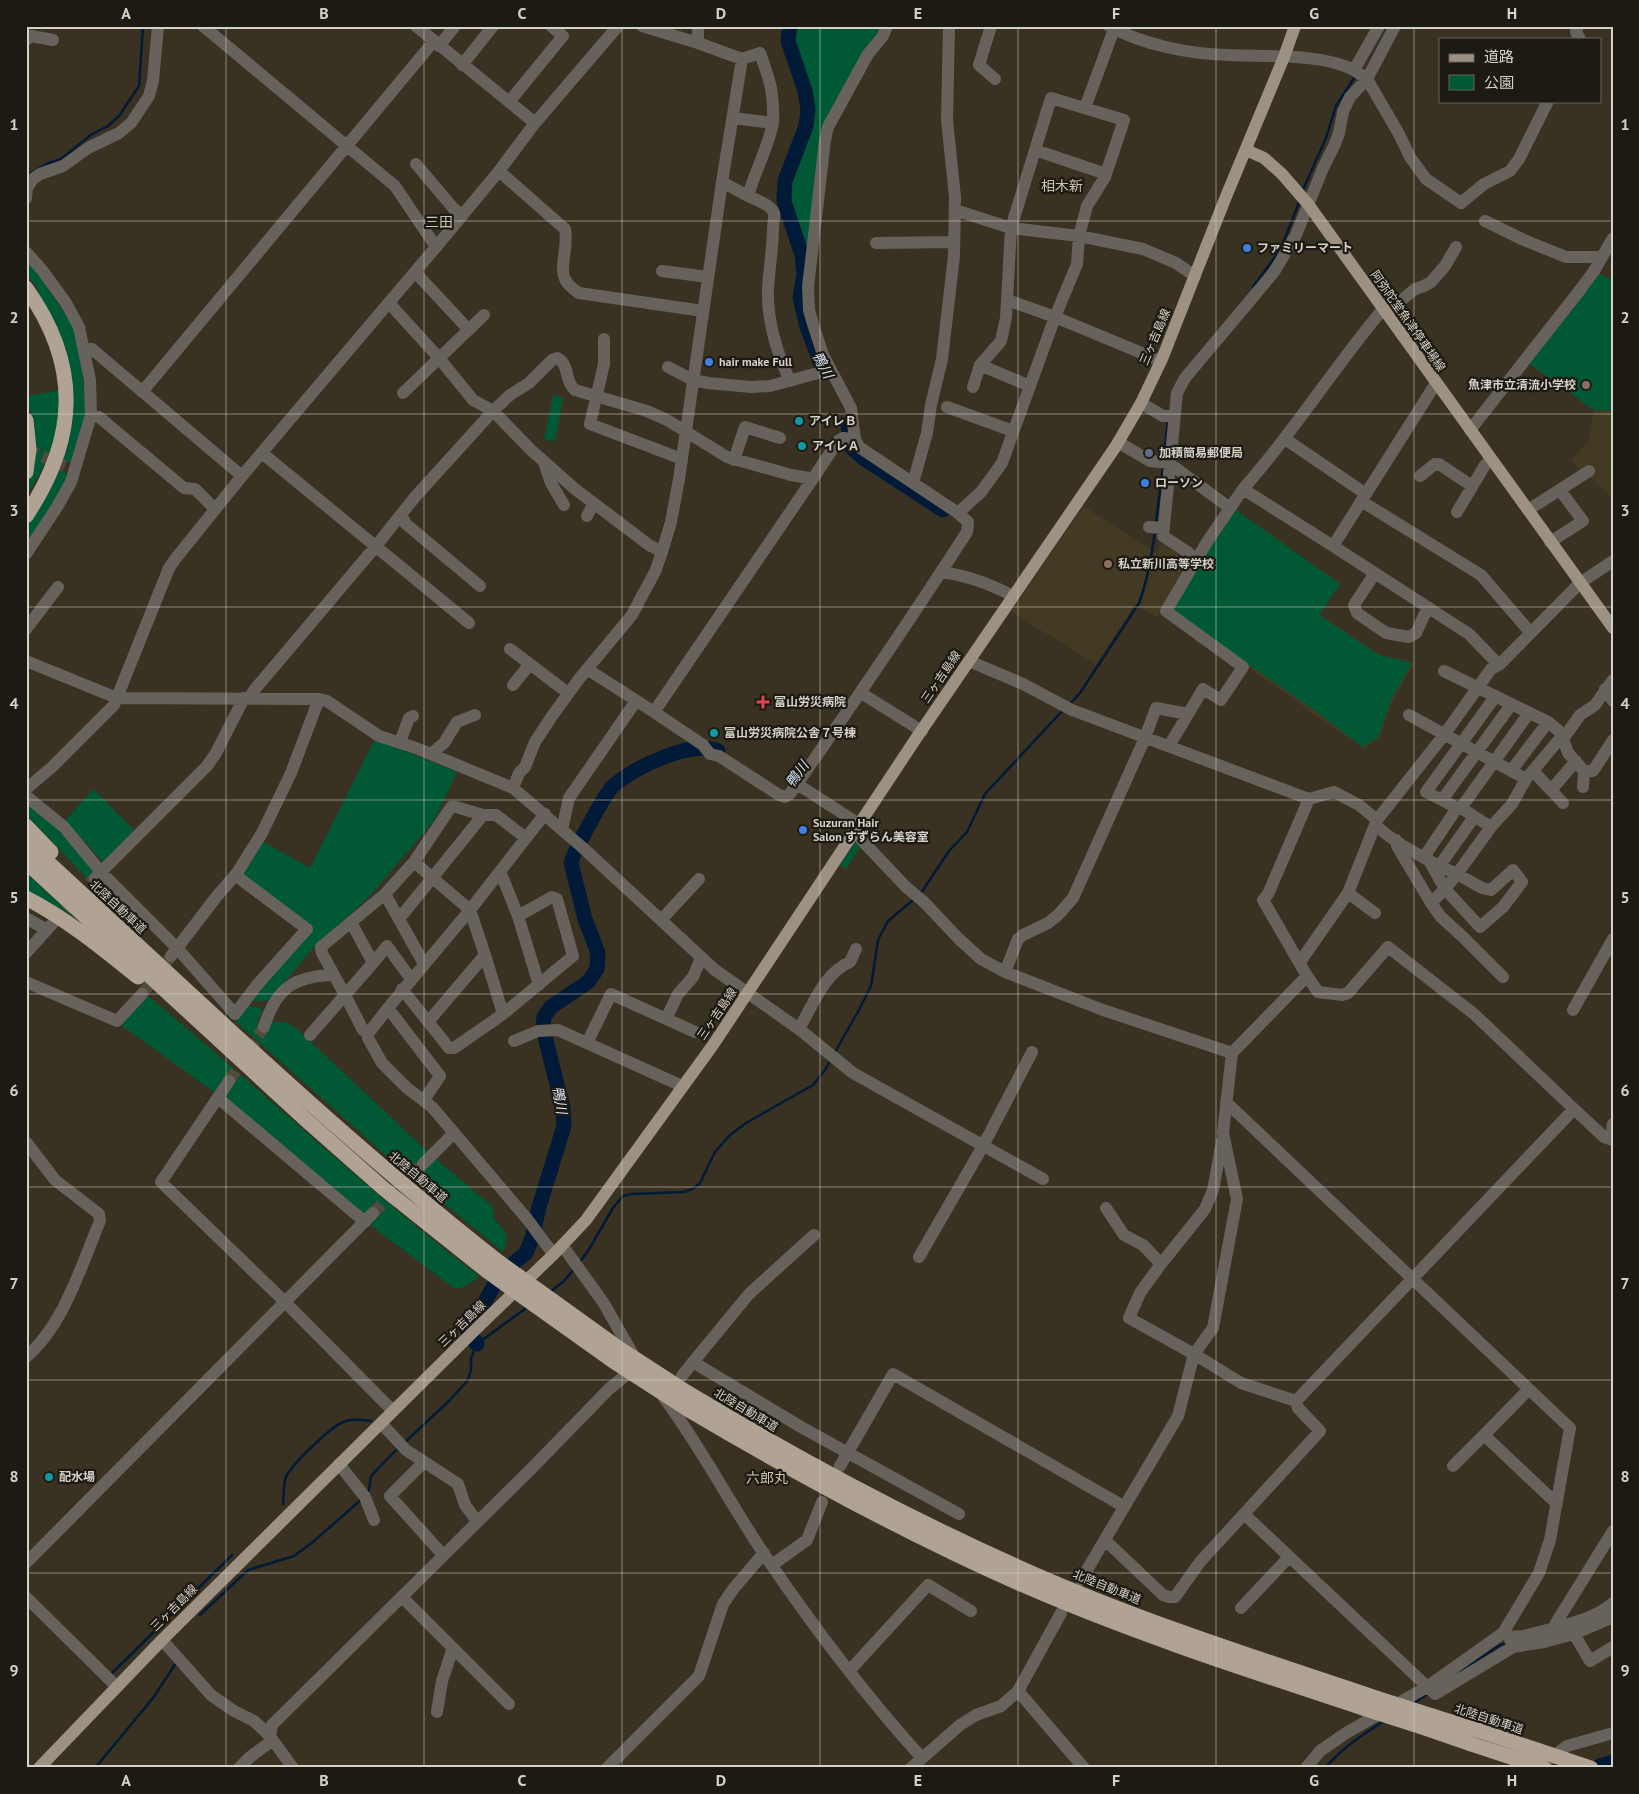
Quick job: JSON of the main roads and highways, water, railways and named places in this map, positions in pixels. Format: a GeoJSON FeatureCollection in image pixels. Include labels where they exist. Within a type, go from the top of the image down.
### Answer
{"type":"FeatureCollection","features":[{"type":"Feature","properties":{"kind":"highway"},"geometry":{"type":"LineString","coordinates":[[26,288],[47,323],[61,358],[67,403],[59,449],[42,490],[26,516]]}},
{"type":"Feature","properties":{"kind":"highway"},"geometry":{"type":"LineString","coordinates":[[26,420],[30,449],[26,472]]}},
{"type":"Feature","properties":{"kind":"highway"},"geometry":{"type":"LineString","coordinates":[[26,503],[46,475],[59,449]]}},
{"type":"Feature","properties":{"kind":"highway"},"geometry":{"type":"LineString","coordinates":[[26,826],[207,1009]]}},
{"type":"Feature","properties":{"kind":"highway","name":"北陸自動車道"},"geometry":{"type":"LineString","coordinates":[[26,842],[207,1009],[492,1266],[688,1393],[827,1474],[892,1508],[1028,1571],[1170,1628],[1591,1768]]}},
{"type":"Feature","properties":{"kind":"highway","name":"北陸自動車道"},"geometry":{"type":"LineString","coordinates":[[26,862],[238,1058],[383,1188],[492,1266],[613,1361],[689,1410],[884,1520],[1023,1585],[1162,1640],[1544,1768]]}},
{"type":"Feature","properties":{"kind":"highway"},"geometry":{"type":"LineString","coordinates":[[26,898],[55,914],[88,937],[238,1058]]}},
{"type":"Feature","properties":{"kind":"main road"},"geometry":{"type":"LineString","coordinates":[[1246,150],[1295,26]]}},
{"type":"Feature","properties":{"kind":"main road","name":"阿弥陀堂魚津停車場線"},"geometry":{"type":"LineString","coordinates":[[1246,150],[1264,158],[1282,174],[1308,204],[1613,628]]}},
{"type":"Feature","properties":{"kind":"main road","name":"三ヶ吉島線"},"geometry":{"type":"LineString","coordinates":[[39,1768],[162,1640],[586,1220],[713,1045],[856,828],[1118,442],[1141,403],[1160,361],[1246,150]]}},
{"type":"Feature","properties":{"kind":"water"},"geometry":{"type":"Polygon","coordinates":[[[1613,1754],[1613,1768],[1585,1768],[1597,1759],[1613,1754]]]}},
{"type":"Feature","properties":{"kind":"waterway"},"geometry":{"type":"LineString","coordinates":[[30,174],[46,164],[61,159],[92,134],[108,126],[119,116],[139,86],[143,26]]}},
{"type":"Feature","properties":{"kind":"waterway","name":"鴨川"},"geometry":{"type":"LineString","coordinates":[[790,26],[788,41],[805,91],[808,109],[806,126],[785,181],[784,201],[802,255],[804,274],[800,298],[807,327],[821,364]]}},
{"type":"Feature","properties":{"kind":"waterway"},"geometry":{"type":"LineString","coordinates":[[1302,192],[1326,138],[1336,106],[1356,75]]}},
{"type":"Feature","properties":{"kind":"waterway"},"geometry":{"type":"LineString","coordinates":[[1253,287],[1284,241],[1300,200]]}},
{"type":"Feature","properties":{"kind":"waterway"},"geometry":{"type":"LineString","coordinates":[[1164,458],[1168,419]]}},
{"type":"Feature","properties":{"kind":"waterway","name":"鴨川"},"geometry":{"type":"LineString","coordinates":[[848,425],[851,447],[863,458],[943,510]]}},
{"type":"Feature","properties":{"kind":"waterway"},"geometry":{"type":"LineString","coordinates":[[1156,523],[1163,466]]}},
{"type":"Feature","properties":{"kind":"waterway"},"geometry":{"type":"LineString","coordinates":[[1070,704],[1080,693],[1139,603],[1145,585],[1155,531]]}},
{"type":"Feature","properties":{"kind":"waterway"},"geometry":{"type":"LineString","coordinates":[[921,893],[949,851],[967,832],[985,794],[1064,709]]}},
{"type":"Feature","properties":{"kind":"waterway","name":"鴨川"},"geometry":{"type":"LineString","coordinates":[[477,1344],[464,1325],[481,1309],[500,1274],[526,1253],[564,1126],[563,1108],[543,1026],[544,1017],[551,1007],[588,982],[597,969],[598,953],[585,919],[571,863],[573,857],[590,822],[614,785],[649,763],[679,752],[693,749],[718,751]]}},
{"type":"Feature","properties":{"kind":"waterway"},"geometry":{"type":"LineString","coordinates":[[835,1052],[871,986],[878,940],[888,921],[913,900]]}},
{"type":"Feature","properties":{"kind":"waterway"},"geometry":{"type":"LineString","coordinates":[[580,1262],[613,1208],[623,1196],[683,1192],[693,1189],[700,1183],[715,1152],[730,1135],[746,1123],[813,1085],[831,1059]]}},
{"type":"Feature","properties":{"kind":"waterway"},"geometry":{"type":"LineString","coordinates":[[550,1292],[563,1282],[575,1268]]}},
{"type":"Feature","properties":{"kind":"waterway"},"geometry":{"type":"LineString","coordinates":[[404,1443],[449,1401],[468,1380],[471,1370],[471,1358],[477,1344],[529,1306]]}},
{"type":"Feature","properties":{"kind":"waterway"},"geometry":{"type":"LineString","coordinates":[[283,1504],[286,1477],[311,1448],[328,1432],[344,1421],[371,1421]]}},
{"type":"Feature","properties":{"kind":"waterway"},"geometry":{"type":"LineString","coordinates":[[367,1493],[371,1476],[398,1448]]}},
{"type":"Feature","properties":{"kind":"waterway"},"geometry":{"type":"LineString","coordinates":[[200,1615],[248,1570],[294,1556],[362,1499]]}},
{"type":"Feature","properties":{"kind":"waterway"},"geometry":{"type":"LineString","coordinates":[[111,1674],[232,1555]]}},
{"type":"Feature","properties":{"kind":"waterway"},"geometry":{"type":"LineString","coordinates":[[1460,1672],[1500,1645],[1506,1644]]}},
{"type":"Feature","properties":{"kind":"waterway"},"geometry":{"type":"LineString","coordinates":[[95,1768],[153,1698],[176,1663]]}},
{"type":"Feature","properties":{"kind":"waterway"},"geometry":{"type":"LineString","coordinates":[[1412,1704],[1429,1693]]}},
{"type":"Feature","properties":{"kind":"waterway"},"geometry":{"type":"LineString","coordinates":[[1325,1768],[1345,1748],[1384,1721]]}},
{"type":"Feature","properties":{"kind":"tunnel"},"geometry":{"type":"LineString","coordinates":[[26,449],[65,466]]}},
{"type":"Feature","properties":{"kind":"tunnel"},"geometry":{"type":"LineString","coordinates":[[53,923],[95,878]]}},
{"type":"Feature","properties":{"kind":"tunnel"},"geometry":{"type":"LineString","coordinates":[[142,994],[171,956]]}},
{"type":"Feature","properties":{"kind":"tunnel"},"geometry":{"type":"LineString","coordinates":[[229,1081],[264,1027]]}},
{"type":"Feature","properties":{"kind":"tunnel"},"geometry":{"type":"LineString","coordinates":[[373,1213],[423,1164]]}},
{"type":"Feature","properties":{"kind":"place","name":"ファミリーマート"},"geometry":{"type":"Point","coordinates":[1247,248]}},
{"type":"Feature","properties":{"kind":"place","name":"hair make Full"},"geometry":{"type":"Point","coordinates":[709,362]}},
{"type":"Feature","properties":{"kind":"place","name":"魚津市立清流小学校"},"geometry":{"type":"Point","coordinates":[1586,385]}},
{"type":"Feature","properties":{"kind":"place","name":"アイレＢ"},"geometry":{"type":"Point","coordinates":[799,421]}},
{"type":"Feature","properties":{"kind":"place","name":"アイレＡ"},"geometry":{"type":"Point","coordinates":[802,446]}},
{"type":"Feature","properties":{"kind":"place","name":"加積簡易郵便局"},"geometry":{"type":"Point","coordinates":[1149,453]}},
{"type":"Feature","properties":{"kind":"place","name":"ローソン"},"geometry":{"type":"Point","coordinates":[1145,483]}},
{"type":"Feature","properties":{"kind":"place","name":"私立新川高等学校"},"geometry":{"type":"Point","coordinates":[1108,564]}},
{"type":"Feature","properties":{"kind":"place","name":"富山労災病院"},"geometry":{"type":"Point","coordinates":[763,702]}},
{"type":"Feature","properties":{"kind":"place","name":"富山労災病院公舎７号棟"},"geometry":{"type":"Point","coordinates":[714,733]}},
{"type":"Feature","properties":{"kind":"place","name":"Suzuran Hair Salon すずらん美容室"},"geometry":{"type":"Point","coordinates":[803,830]}},
{"type":"Feature","properties":{"kind":"place","name":"配水場"},"geometry":{"type":"Point","coordinates":[49,1477]}},
{"type":"Feature","properties":{"kind":"district","name":"相木新"},"geometry":{"type":"Point","coordinates":[1062,186]}},
{"type":"Feature","properties":{"kind":"district","name":"三田"},"geometry":{"type":"Point","coordinates":[439,222]}},
{"type":"Feature","properties":{"kind":"district","name":"六郎丸"},"geometry":{"type":"Point","coordinates":[767,1478]}}]}
